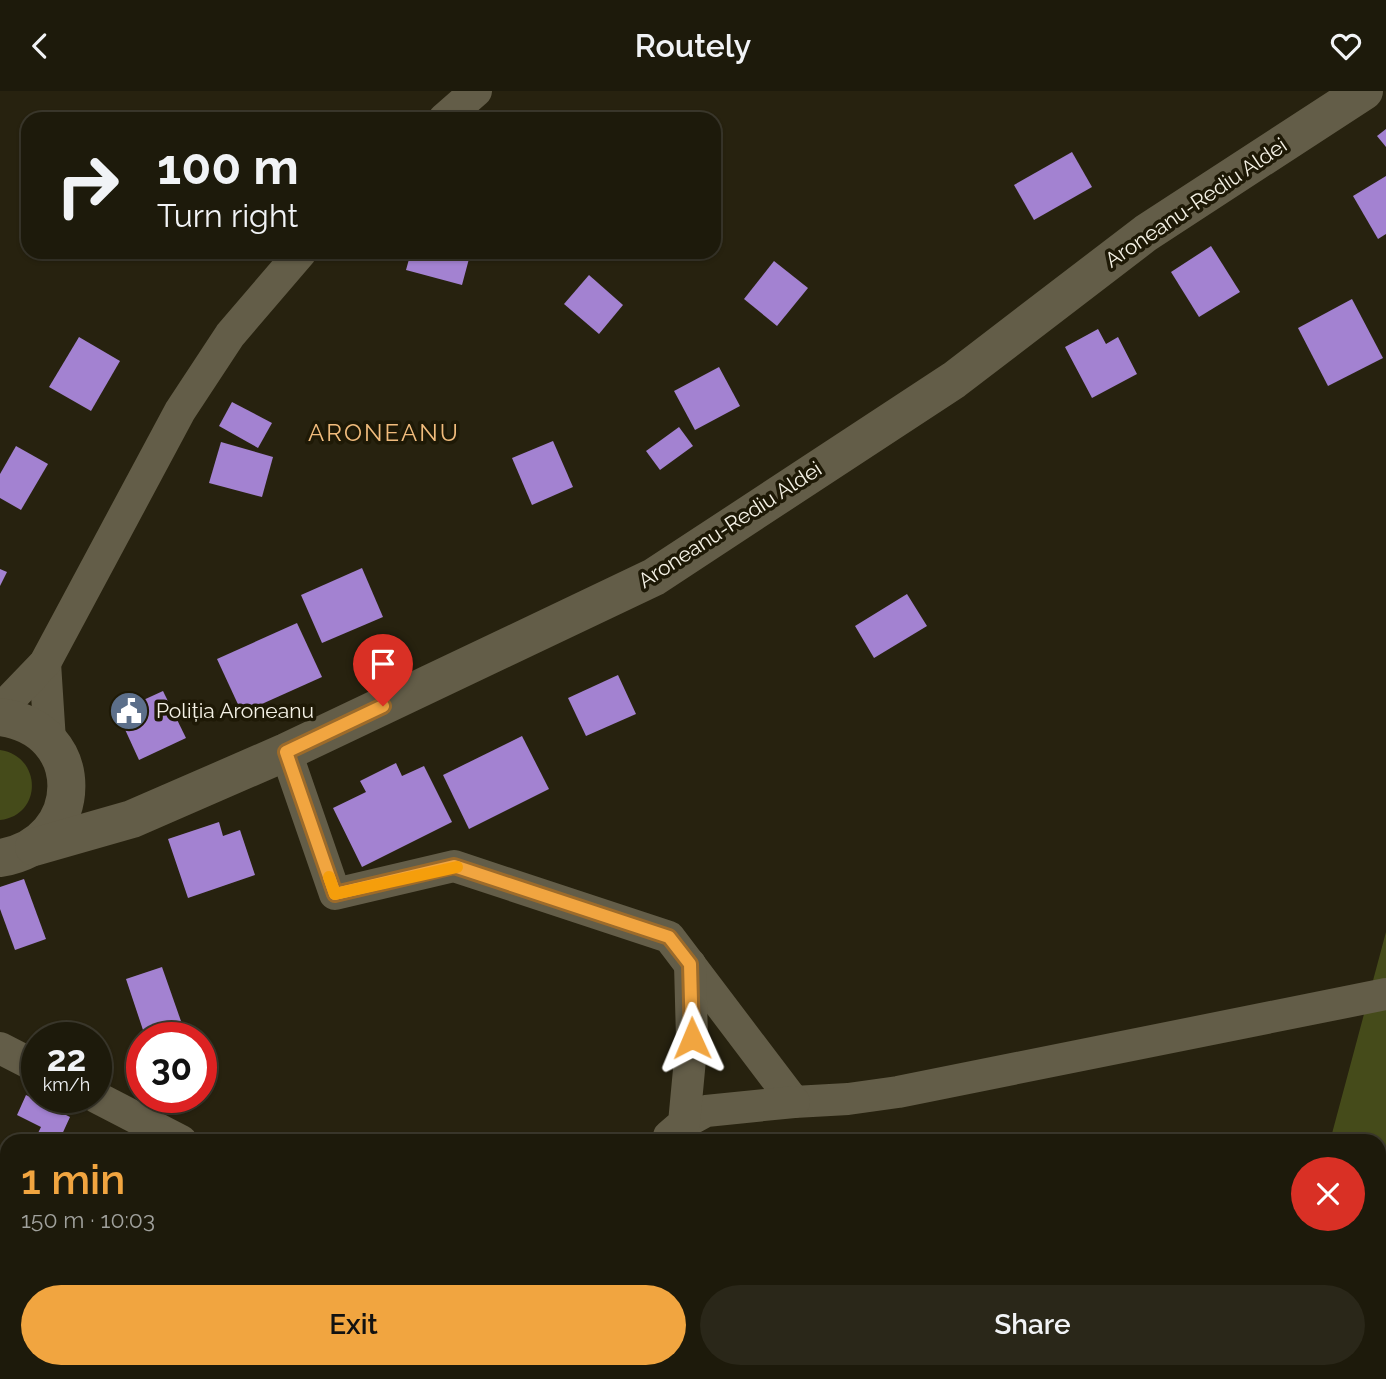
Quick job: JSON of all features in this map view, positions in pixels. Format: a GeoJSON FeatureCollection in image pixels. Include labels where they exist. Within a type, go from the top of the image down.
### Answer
{"type":"FeatureCollection","features":[{"type":"Feature","properties":{"kind":"street"},"geometry":{"type":"LineString","coordinates":[[452,112],[476,91]]}},
{"type":"Feature","properties":{"kind":"street","name":"Aroneanu-Rediu Aldei"},"geometry":{"type":"LineString","coordinates":[[17,853],[132,819],[286,752],[654,577],[954,380],[1146,233],[1364,91]]}},
{"type":"Feature","properties":{"kind":"street"},"geometry":{"type":"LineString","coordinates":[[0,710],[44,663],[180,411],[229,335],[294,259]]}},
{"type":"Feature","properties":{"kind":"street"},"geometry":{"type":"LineString","coordinates":[[44,663],[50,741]]}},
{"type":"Feature","properties":{"kind":"street"},"geometry":{"type":"LineString","coordinates":[[0,717],[15,719],[34,727],[50,741],[64,767],[66,797],[56,826],[17,853]]}},
{"type":"Feature","properties":{"kind":"street"},"geometry":{"type":"LineString","coordinates":[[286,752],[335,894],[454,866],[669,937],[793,1102]]}},
{"type":"Feature","properties":{"kind":"street"},"geometry":{"type":"LineString","coordinates":[[66,797],[93,816],[132,819]]}},
{"type":"Feature","properties":{"kind":"street"},"geometry":{"type":"LineString","coordinates":[[676,1132],[692,1038],[690,964]]}},
{"type":"Feature","properties":{"kind":"street"},"geometry":{"type":"LineString","coordinates":[[676,1132],[706,1111],[898,1092],[1386,994]]}},
{"type":"Feature","properties":{"kind":"street"},"geometry":{"type":"LineString","coordinates":[[0,1048],[21,1059]]}},
{"type":"Feature","properties":{"kind":"street"},"geometry":{"type":"LineString","coordinates":[[112,1105],[167,1134]]}},
{"type":"Feature","properties":{"kind":"green space"},"geometry":{"type":"Polygon","coordinates":[[[0,750],[14,755],[24,763],[30,773],[32,785],[24,808],[14,816],[0,820],[0,750]]]}},
{"type":"Feature","properties":{"kind":"green space"},"geometry":{"type":"Polygon","coordinates":[[[1386,932],[1386,1134],[1332,1134],[1386,932]]]}},
{"type":"Feature","properties":{"kind":"building"},"geometry":{"type":"Polygon","coordinates":[[[1386,129],[1386,147],[1377,136],[1386,129]]]}},
{"type":"Feature","properties":{"kind":"building"},"geometry":{"type":"Polygon","coordinates":[[[1072,152],[1092,187],[1034,220],[1014,185],[1072,152]]]}},
{"type":"Feature","properties":{"kind":"building"},"geometry":{"type":"Polygon","coordinates":[[[1386,176],[1386,234],[1378,239],[1353,196],[1386,176]]]}},
{"type":"Feature","properties":{"kind":"building"},"geometry":{"type":"Polygon","coordinates":[[[1211,246],[1240,292],[1199,317],[1171,272],[1211,246]]]}},
{"type":"Feature","properties":{"kind":"building"},"geometry":{"type":"Polygon","coordinates":[[[409,259],[469,259],[462,285],[406,270],[409,259]]]}},
{"type":"Feature","properties":{"kind":"building"},"geometry":{"type":"Polygon","coordinates":[[[774,261],[808,288],[777,326],[744,299],[774,261]]]}},
{"type":"Feature","properties":{"kind":"building"},"geometry":{"type":"Polygon","coordinates":[[[589,275],[623,305],[599,334],[564,304],[589,275]]]}},
{"type":"Feature","properties":{"kind":"building"},"geometry":{"type":"Polygon","coordinates":[[[1352,299],[1383,358],[1328,386],[1298,328],[1352,299]]]}},
{"type":"Feature","properties":{"kind":"building"},"geometry":{"type":"Polygon","coordinates":[[[1098,329],[1106,344],[1118,337],[1137,374],[1092,398],[1065,347],[1098,329]]]}},
{"type":"Feature","properties":{"kind":"building"},"geometry":{"type":"Polygon","coordinates":[[[79,337],[120,361],[91,411],[49,387],[79,337]]]}},
{"type":"Feature","properties":{"kind":"building"},"geometry":{"type":"Polygon","coordinates":[[[719,367],[740,406],[695,430],[674,391],[719,367]]]}},
{"type":"Feature","properties":{"kind":"building"},"geometry":{"type":"Polygon","coordinates":[[[232,402],[272,423],[258,448],[219,426],[232,402]]]}},
{"type":"Feature","properties":{"kind":"building"},"geometry":{"type":"Polygon","coordinates":[[[679,427],[693,446],[660,470],[646,451],[679,427]]]}},
{"type":"Feature","properties":{"kind":"building"},"geometry":{"type":"Polygon","coordinates":[[[553,441],[573,487],[532,505],[512,458],[553,441]]]}},
{"type":"Feature","properties":{"kind":"building"},"geometry":{"type":"Polygon","coordinates":[[[221,442],[273,457],[262,497],[209,483],[221,442]]]}},
{"type":"Feature","properties":{"kind":"building"},"geometry":{"type":"Polygon","coordinates":[[[16,446],[48,464],[21,510],[0,498],[0,474],[16,446]]]}},
{"type":"Feature","properties":{"kind":"building"},"geometry":{"type":"Polygon","coordinates":[[[362,568],[383,617],[322,643],[301,595],[362,568]]]}},
{"type":"Feature","properties":{"kind":"building"},"geometry":{"type":"Polygon","coordinates":[[[0,569],[7,572],[0,586],[0,569]]]}},
{"type":"Feature","properties":{"kind":"building"},"geometry":{"type":"Polygon","coordinates":[[[907,594],[927,626],[874,658],[855,626],[907,594]]]}},
{"type":"Feature","properties":{"kind":"building"},"geometry":{"type":"Polygon","coordinates":[[[297,623],[322,677],[242,713],[217,659],[297,623]]]}},
{"type":"Feature","properties":{"kind":"building"},"geometry":{"type":"Polygon","coordinates":[[[618,675],[636,714],[586,736],[568,698],[618,675]]]}},
{"type":"Feature","properties":{"kind":"building"},"geometry":{"type":"Polygon","coordinates":[[[163,691],[186,738],[139,760],[117,712],[163,691]]]}},
{"type":"Feature","properties":{"kind":"building"},"geometry":{"type":"Polygon","coordinates":[[[522,736],[549,789],[469,829],[443,775],[522,736]]]}},
{"type":"Feature","properties":{"kind":"building"},"geometry":{"type":"Polygon","coordinates":[[[396,763],[402,776],[424,766],[452,822],[362,867],[333,808],[366,792],[360,781],[396,763]]]}},
{"type":"Feature","properties":{"kind":"building"},"geometry":{"type":"Polygon","coordinates":[[[219,822],[223,836],[240,830],[255,875],[188,898],[168,839],[219,822]]]}},
{"type":"Feature","properties":{"kind":"building"},"geometry":{"type":"Polygon","coordinates":[[[24,879],[46,939],[15,950],[0,909],[0,887],[24,879]]]}},
{"type":"Feature","properties":{"kind":"building"},"geometry":{"type":"Polygon","coordinates":[[[162,967],[181,1022],[140,1022],[126,979],[162,967]]]}},
{"type":"Feature","properties":{"kind":"building"},"geometry":{"type":"Polygon","coordinates":[[[21,1106],[21,1113],[62,1113],[70,1117],[62,1134],[38,1134],[41,1127],[17,1115],[21,1106]]]}},
{"type":"Feature","properties":{"kind":"slow traffic"},"geometry":{"type":"LineString","coordinates":[[329,877],[335,894],[457,867]]}},
{"type":"Feature","properties":{"kind":"place","name":"Poliția Aroneanu"},"geometry":{"type":"Point","coordinates":[129,711]}},
{"type":"Feature","properties":{"kind":"district","name":"ARONEANU"},"geometry":{"type":"Point","coordinates":[384,433]}},
{"type":"Feature","properties":{"kind":"route"},"geometry":{"type":"LineString","coordinates":[[383,706],[286,752],[335,894],[454,866],[669,937],[690,964],[692,1038]]}}]}
